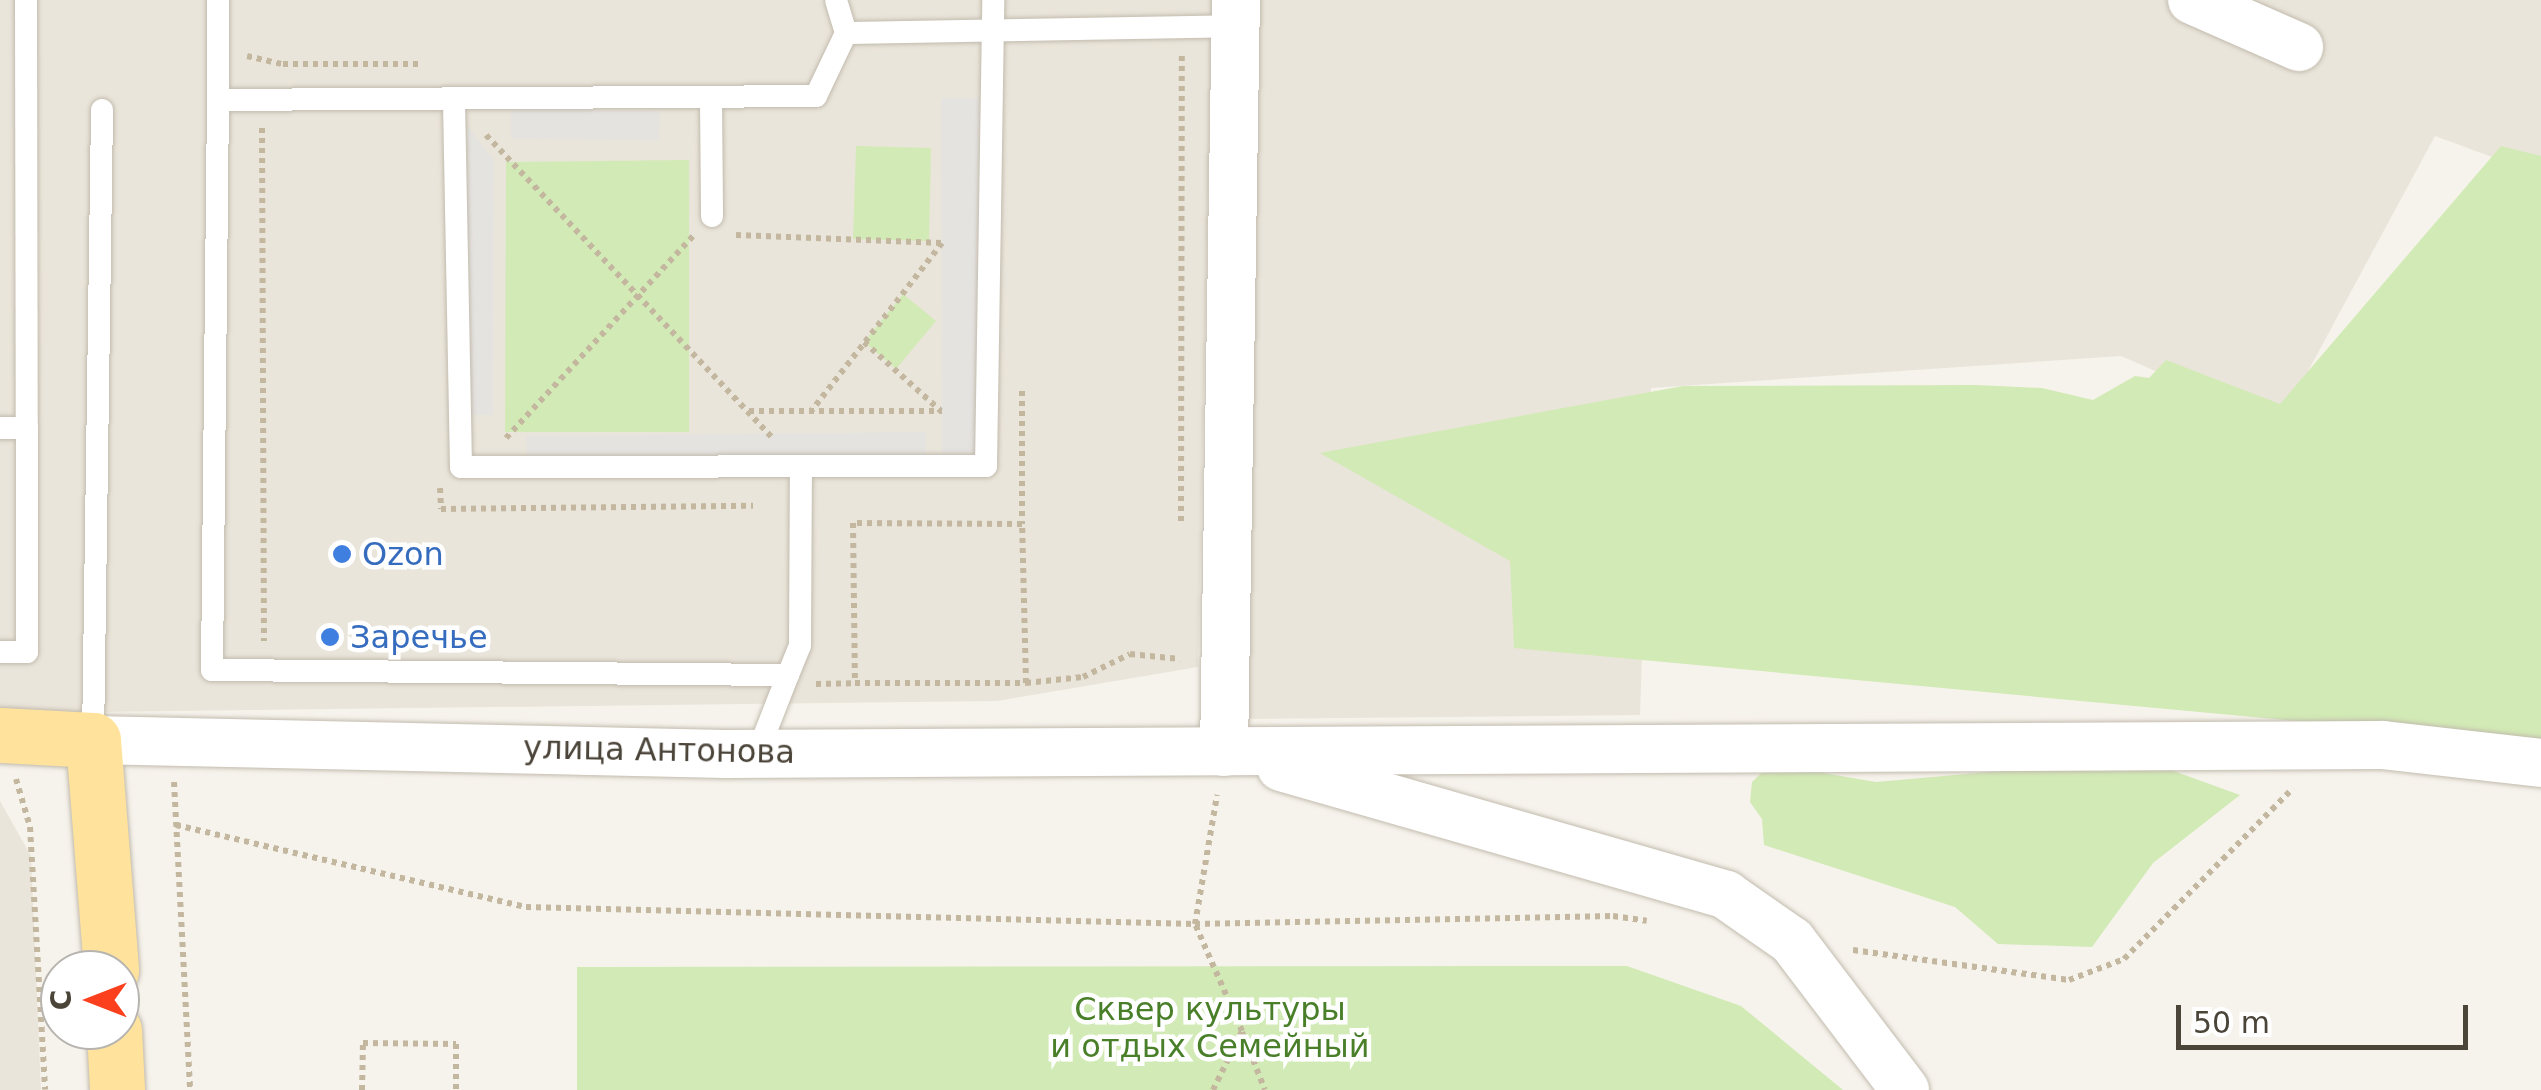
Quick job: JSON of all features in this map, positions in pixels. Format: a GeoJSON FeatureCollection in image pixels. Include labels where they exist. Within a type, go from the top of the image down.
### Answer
{"type":"FeatureCollection","features":[{"type":"Feature","properties":{"kind":"main road","name":"улица Антонова"},"geometry":{"type":"LineString","coordinates":[[7,736],[93,740]]}},
{"type":"Feature","properties":{"kind":"main road"},"geometry":{"type":"LineString","coordinates":[[93,740],[109,950]]}},
{"type":"Feature","properties":{"kind":"main road"},"geometry":{"type":"LineString","coordinates":[[115,1050],[117,1090]]}},
{"type":"Feature","properties":{"kind":"street"},"geometry":{"type":"LineString","coordinates":[[2192,0],[2299,47]]}},
{"type":"Feature","properties":{"kind":"street"},"geometry":{"type":"LineString","coordinates":[[1236,13],[1224,752],[1726,894],[1792,941],[1905,1090]]}},
{"type":"Feature","properties":{"kind":"street","name":"улица Антонова"},"geometry":{"type":"LineString","coordinates":[[93,740],[757,754],[2383,745],[2541,764]]}},
{"type":"Feature","properties":{"kind":"lane"},"geometry":{"type":"LineString","coordinates":[[0,652],[28,652],[26,0]]}},
{"type":"Feature","properties":{"kind":"lane"},"geometry":{"type":"LineString","coordinates":[[218,0],[212,670],[798,679]]}},
{"type":"Feature","properties":{"kind":"lane"},"geometry":{"type":"LineString","coordinates":[[218,100],[454,102],[816,96],[846,33],[836,0]]}},
{"type":"Feature","properties":{"kind":"lane"},"geometry":{"type":"LineString","coordinates":[[454,102],[461,467],[986,466],[992,0]]}},
{"type":"Feature","properties":{"kind":"lane"},"geometry":{"type":"LineString","coordinates":[[846,33],[1182,27],[1236,13]]}},
{"type":"Feature","properties":{"kind":"lane"},"geometry":{"type":"LineString","coordinates":[[704,224],[710,98]]}},
{"type":"Feature","properties":{"kind":"lane"},"geometry":{"type":"LineString","coordinates":[[93,740],[102,110]]}},
{"type":"Feature","properties":{"kind":"lane"},"geometry":{"type":"LineString","coordinates":[[0,428],[28,428]]}},
{"type":"Feature","properties":{"kind":"lane"},"geometry":{"type":"LineString","coordinates":[[757,754],[798,679],[801,467]]}},
{"type":"Feature","properties":{"kind":"path"},"geometry":{"type":"LineString","coordinates":[[1181,542],[1182,27]]}},
{"type":"Feature","properties":{"kind":"path"},"geometry":{"type":"LineString","coordinates":[[244,37],[245,55],[283,64],[443,64]]}},
{"type":"Feature","properties":{"kind":"path"},"geometry":{"type":"LineString","coordinates":[[454,102],[801,467]]}},
{"type":"Feature","properties":{"kind":"path"},"geometry":{"type":"LineString","coordinates":[[264,649],[262,123],[280,122]]}},
{"type":"Feature","properties":{"kind":"path"},"geometry":{"type":"LineString","coordinates":[[441,509],[704,224],[942,244],[811,411]]}},
{"type":"Feature","properties":{"kind":"path"},"geometry":{"type":"LineString","coordinates":[[748,411],[942,411],[864,342]]}},
{"type":"Feature","properties":{"kind":"path"},"geometry":{"type":"LineString","coordinates":[[440,471],[441,509]]}},
{"type":"Feature","properties":{"kind":"path"},"geometry":{"type":"LineString","coordinates":[[441,509],[753,506]]}},
{"type":"Feature","properties":{"kind":"path"},"geometry":{"type":"LineString","coordinates":[[1180,640],[1180,676]]}},
{"type":"Feature","properties":{"kind":"path"},"geometry":{"type":"LineString","coordinates":[[1026,682],[1083,677],[1130,654],[1180,659]]}},
{"type":"Feature","properties":{"kind":"path"},"geometry":{"type":"LineString","coordinates":[[798,679],[854,682]]}},
{"type":"Feature","properties":{"kind":"path"},"geometry":{"type":"LineString","coordinates":[[7,736],[30,827],[45,1090]]}},
{"type":"Feature","properties":{"kind":"path"},"geometry":{"type":"LineString","coordinates":[[172,739],[190,1090]]}},
{"type":"Feature","properties":{"kind":"path"},"geometry":{"type":"LineString","coordinates":[[1224,752],[1195,924],[1266,1090]]}},
{"type":"Feature","properties":{"kind":"path"},"geometry":{"type":"LineString","coordinates":[[1792,941],[2069,980],[2124,959],[2304,776]]}},
{"type":"Feature","properties":{"kind":"path"},"geometry":{"type":"LineString","coordinates":[[176,825],[526,907],[1195,924],[1613,916],[1664,923]]}},
{"type":"Feature","properties":{"kind":"path"},"geometry":{"type":"LineString","coordinates":[[1213,1090],[1242,1030]]}},
{"type":"Feature","properties":{"kind":"path"},"geometry":{"type":"LineString","coordinates":[[362,1090],[364,1043],[456,1044],[456,1090]]}},
{"type":"Feature","properties":{"kind":"shaded area"},"geometry":{"type":"Polygon","coordinates":[[[0,0],[1212,0],[1198,667],[997,701],[0,713],[0,0]]]}},
{"type":"Feature","properties":{"kind":"shaded area"},"geometry":{"type":"Polygon","coordinates":[[[1246,0],[2541,0],[2541,175],[2435,136],[2279,425],[2121,356],[1651,388],[1640,715],[1241,719],[1246,0]]]}},
{"type":"Feature","properties":{"kind":"shaded area"},"geometry":{"type":"Polygon","coordinates":[[[941,98],[979,98],[979,453],[942,454],[941,98]]]}},
{"type":"Feature","properties":{"kind":"shaded area"},"geometry":{"type":"Polygon","coordinates":[[[511,110],[660,111],[659,140],[511,139],[511,110]]]}},
{"type":"Feature","properties":{"kind":"shaded area"},"geometry":{"type":"Polygon","coordinates":[[[467,125],[494,160],[493,415],[465,415],[467,125]]]}},
{"type":"Feature","properties":{"kind":"shaded area"},"geometry":{"type":"Polygon","coordinates":[[[926,432],[926,457],[527,460],[526,436],[926,432]]]}},
{"type":"Feature","properties":{"kind":"shaded area"},"geometry":{"type":"Polygon","coordinates":[[[0,801],[31,856],[41,1090],[0,1090],[0,801]]]}},
{"type":"Feature","properties":{"kind":"green space"},"geometry":{"type":"Polygon","coordinates":[[[856,146],[931,148],[929,241],[853,239],[856,146]]]}},
{"type":"Feature","properties":{"kind":"green space"},"geometry":{"type":"Polygon","coordinates":[[[2501,146],[2541,156],[2541,744],[1514,648],[1510,561],[1320,453],[1683,386],[1976,385],[2042,388],[2093,400],[2135,376],[2149,378],[2166,360],[2280,404],[2501,146]]]}},
{"type":"Feature","properties":{"kind":"green space"},"geometry":{"type":"Polygon","coordinates":[[[689,160],[689,432],[505,432],[506,162],[689,160]]]}},
{"type":"Feature","properties":{"kind":"green space"},"geometry":{"type":"Polygon","coordinates":[[[903,294],[936,321],[896,369],[864,342],[903,294]]]}},
{"type":"Feature","properties":{"kind":"green space"},"geometry":{"type":"Polygon","coordinates":[[[1771,764],[1876,782],[2080,764],[2171,770],[2240,795],[2153,863],[2092,947],[1998,944],[1955,907],[1764,845],[1762,819],[1750,802],[1752,782],[1771,764]]]}},
{"type":"Feature","properties":{"kind":"green space","name":"Сквер культуры и отдых Семейный"},"geometry":{"type":"Polygon","coordinates":[[[1627,966],[1741,1006],[1843,1090],[577,1090],[577,967],[1627,966]]]}},
{"type":"Feature","properties":{"kind":"place","name":"Ozon"},"geometry":{"type":"Point","coordinates":[342,554]}},
{"type":"Feature","properties":{"kind":"place","name":"Заречье"},"geometry":{"type":"Point","coordinates":[330,637]}}]}
